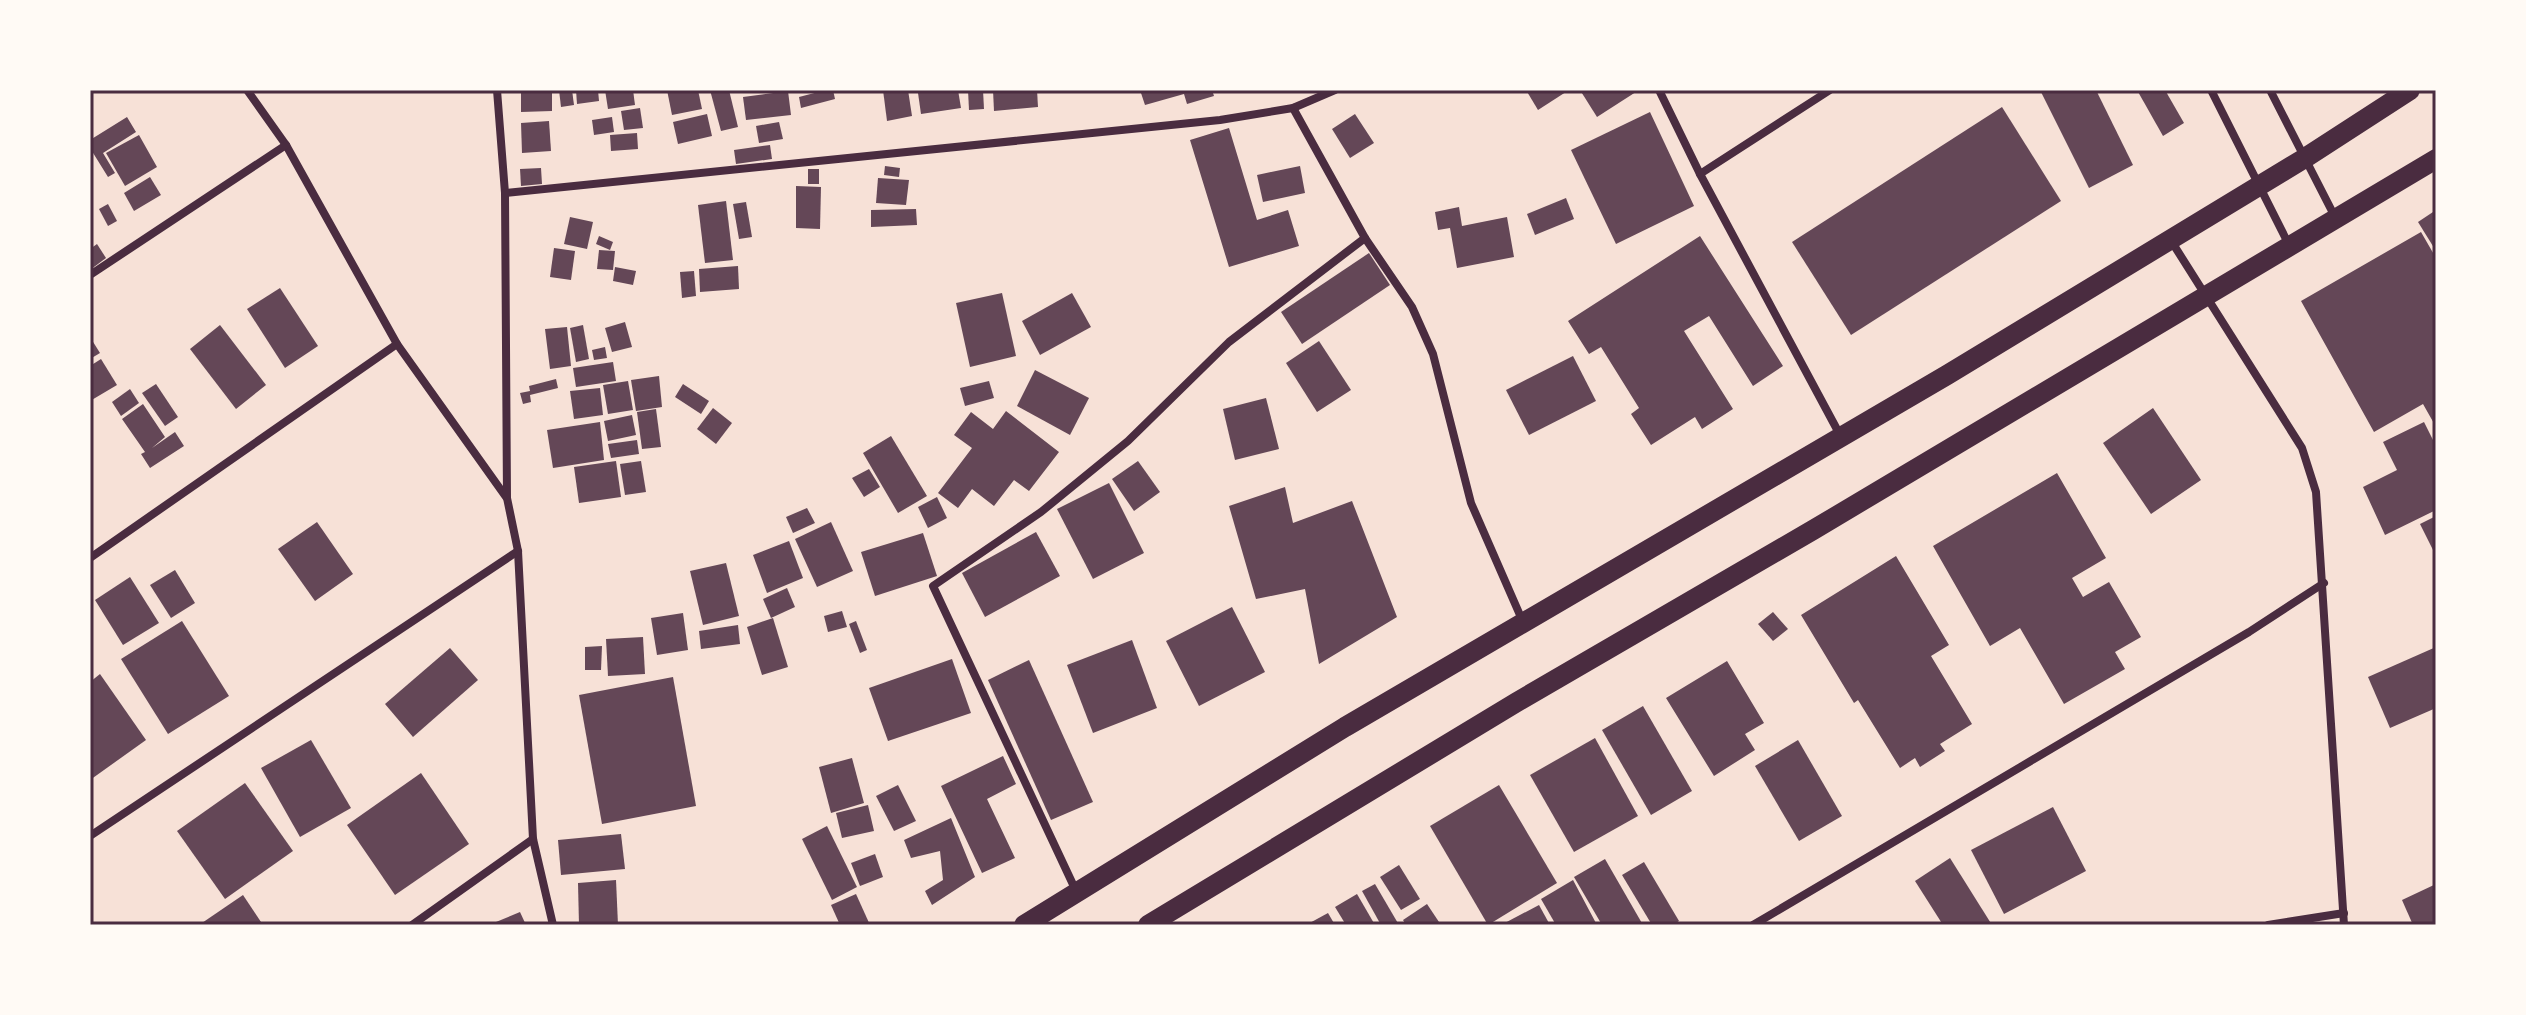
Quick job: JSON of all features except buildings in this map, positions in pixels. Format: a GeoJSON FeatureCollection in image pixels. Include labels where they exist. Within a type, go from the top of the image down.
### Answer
{"type":"FeatureCollection","features":[{"type":"Feature","properties":{"kind":"main road"},"geometry":{"type":"LineString","coordinates":[[1024,925],[1345,727],[1947,375],[2305,158],[2410,90]]}},
{"type":"Feature","properties":{"kind":"main road"},"geometry":{"type":"LineString","coordinates":[[1148,925],[1517,702],[1813,530],[2436,159]]}},
{"type":"Feature","properties":{"kind":"street"},"geometry":{"type":"LineString","coordinates":[[247,90],[286,145],[397,344],[507,498]]}},
{"type":"Feature","properties":{"kind":"street"},"geometry":{"type":"LineString","coordinates":[[497,90],[505,193],[507,498],[518,551],[533,839],[553,925]]}},
{"type":"Feature","properties":{"kind":"street"},"geometry":{"type":"LineString","coordinates":[[505,193],[1220,120],[1293,108],[1335,90]]}},
{"type":"Feature","properties":{"kind":"street"},"geometry":{"type":"LineString","coordinates":[[1659,90],[1700,174],[1840,435]]}},
{"type":"Feature","properties":{"kind":"street"},"geometry":{"type":"LineString","coordinates":[[1700,174],[1830,90]]}},
{"type":"Feature","properties":{"kind":"street"},"geometry":{"type":"LineString","coordinates":[[2211,90],[2289,245]]}},
{"type":"Feature","properties":{"kind":"street"},"geometry":{"type":"LineString","coordinates":[[2270,90],[2336,218]]}},
{"type":"Feature","properties":{"kind":"street"},"geometry":{"type":"LineString","coordinates":[[1293,108],[1365,238],[1412,307],[1433,354],[1471,503],[1524,624]]}},
{"type":"Feature","properties":{"kind":"street"},"geometry":{"type":"LineString","coordinates":[[90,275],[286,145]]}},
{"type":"Feature","properties":{"kind":"street"},"geometry":{"type":"LineString","coordinates":[[1077,893],[933,586],[1041,512],[1128,441],[1229,342],[1365,238]]}},
{"type":"Feature","properties":{"kind":"street"},"geometry":{"type":"LineString","coordinates":[[2170,239],[2302,448],[2316,492],[2344,925]]}},
{"type":"Feature","properties":{"kind":"street"},"geometry":{"type":"LineString","coordinates":[[90,558],[397,344]]}},
{"type":"Feature","properties":{"kind":"street"},"geometry":{"type":"LineString","coordinates":[[90,836],[518,551]]}},
{"type":"Feature","properties":{"kind":"street"},"geometry":{"type":"LineString","coordinates":[[1753,925],[2249,632],[2324,583]]}},
{"type":"Feature","properties":{"kind":"street"},"geometry":{"type":"LineString","coordinates":[[412,925],[533,839]]}},
{"type":"Feature","properties":{"kind":"street"},"geometry":{"type":"LineString","coordinates":[[2268,925],[2344,913]]}}]}
